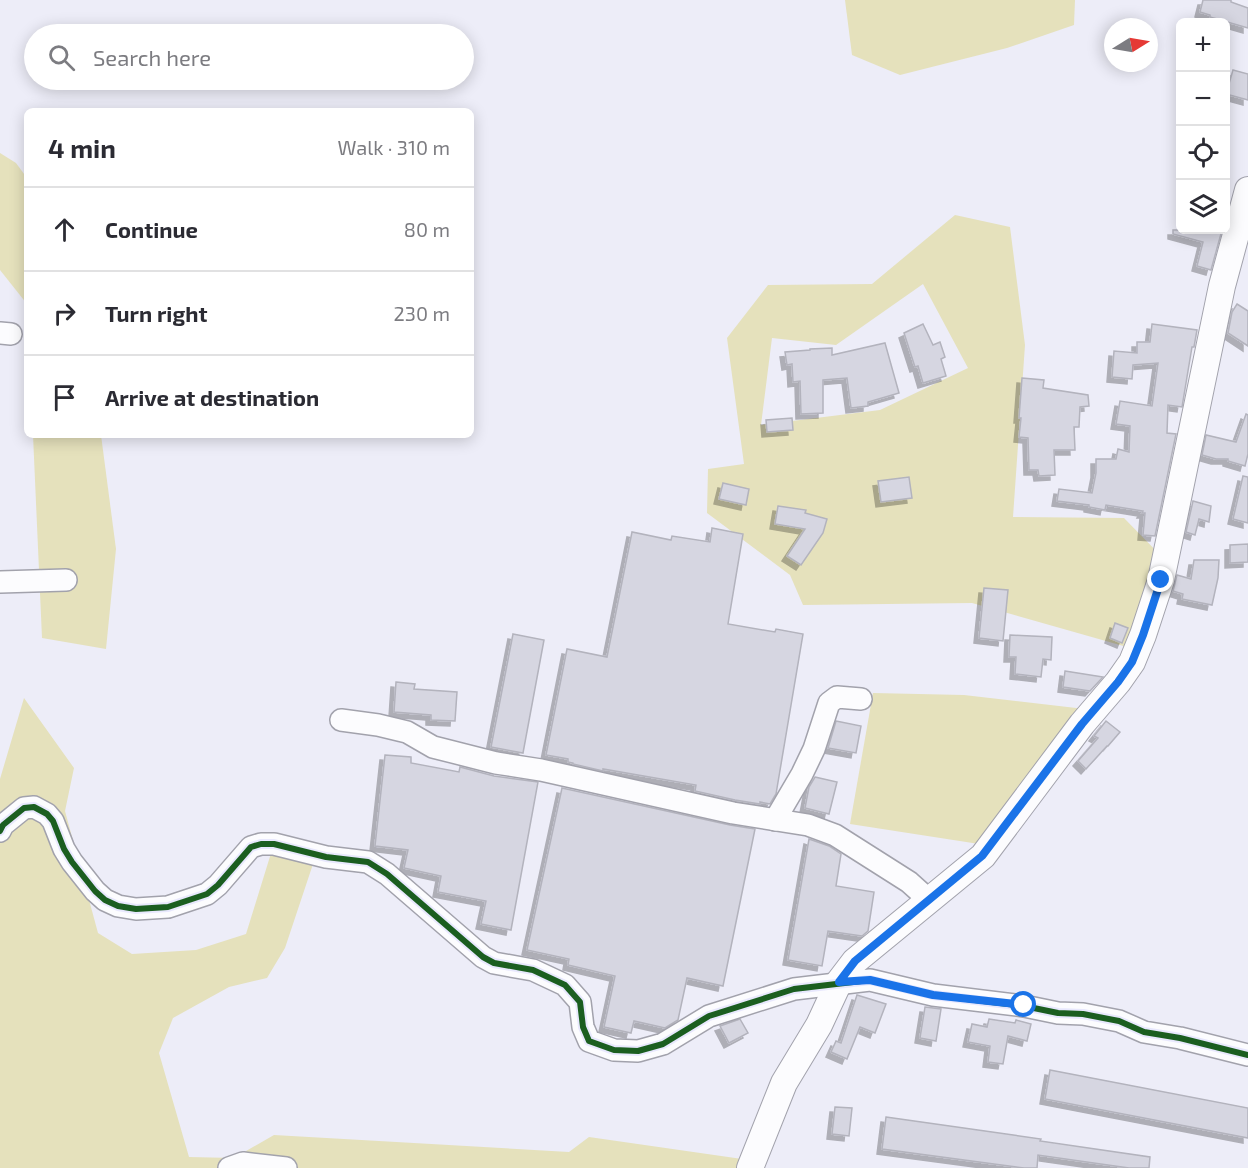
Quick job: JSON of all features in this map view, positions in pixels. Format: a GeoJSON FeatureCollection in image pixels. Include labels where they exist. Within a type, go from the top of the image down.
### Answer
{"type":"FeatureCollection","features":[{"type":"Feature","properties":{"kind":"main road"},"geometry":{"type":"LineString","coordinates":[[750,1168],[784,1083],[819,1025],[839,982],[855,961],[982,856],[1132,662],[1161,580],[1222,286],[1248,190]]}},
{"type":"Feature","properties":{"kind":"street"},"geometry":{"type":"LineString","coordinates":[[0,582],[66,580]]}},
{"type":"Feature","properties":{"kind":"street"},"geometry":{"type":"LineString","coordinates":[[774,820],[810,757],[829,703],[837,697],[861,699]]}},
{"type":"Feature","properties":{"kind":"street"},"geometry":{"type":"LineString","coordinates":[[341,720],[407,732],[433,747],[496,763],[541,770],[733,813],[808,825],[835,835],[909,882],[929,900]]}},
{"type":"Feature","properties":{"kind":"street"},"geometry":{"type":"LineString","coordinates":[[0,831],[3,825],[24,808],[34,807],[47,814],[53,821],[72,862],[95,891],[105,900],[118,906],[136,909],[168,906],[207,894],[218,885],[251,847],[261,844],[273,844],[326,857],[368,862],[387,874],[483,957],[494,963],[533,970],[565,985],[580,1002],[583,1027],[589,1041],[614,1050],[638,1051],[663,1044],[709,1016],[794,989],[870,980],[933,995],[1024,1005],[1058,1013],[1083,1014],[1119,1021],[1144,1032],[1180,1038],[1248,1055]]}},
{"type":"Feature","properties":{"kind":"street"},"geometry":{"type":"LineString","coordinates":[[229,1168],[243,1163],[286,1168]]}},
{"type":"Feature","properties":{"kind":"shaded area"},"geometry":{"type":"Polygon","coordinates":[[[845,0],[1075,0],[1074,25],[1007,48],[900,75],[852,55],[845,0]]]}},
{"type":"Feature","properties":{"kind":"shaded area"},"geometry":{"type":"Polygon","coordinates":[[[0,153],[16,163],[24,174],[24,300],[0,270],[0,153]]]}},
{"type":"Feature","properties":{"kind":"shaded area"},"geometry":{"type":"Polygon","coordinates":[[[955,215],[1010,227],[1025,345],[1013,517],[1124,518],[1167,562],[1141,651],[972,603],[803,605],[790,575],[707,513],[708,469],[744,464],[727,338],[768,285],[872,284],[955,215]],[[923,284],[836,345],[772,338],[761,425],[880,410],[968,368],[923,284]]]}},
{"type":"Feature","properties":{"kind":"shaded area"},"geometry":{"type":"Polygon","coordinates":[[[33,438],[101,438],[116,549],[106,649],[42,638],[33,438]]]}},
{"type":"Feature","properties":{"kind":"shaded area"},"geometry":{"type":"Polygon","coordinates":[[[873,693],[964,695],[1102,711],[992,846],[850,824],[873,693]]]}},
{"type":"Feature","properties":{"kind":"shaded area"},"geometry":{"type":"Polygon","coordinates":[[[24,698],[74,768],[65,811],[98,933],[132,954],[196,950],[246,934],[276,837],[318,849],[285,948],[267,978],[229,987],[173,1018],[159,1053],[189,1157],[234,1158],[274,1135],[569,1152],[589,1137],[756,1161],[756,1168],[0,1168],[0,779],[24,698]]]}},
{"type":"Feature","properties":{"kind":"building"},"geometry":{"type":"Polygon","coordinates":[[[1203,0],[1231,0],[1231,2],[1248,8],[1248,28],[1230,23],[1230,18],[1213,18],[1200,12],[1203,0]]]}},
{"type":"Feature","properties":{"kind":"building"},"geometry":{"type":"Polygon","coordinates":[[[1233,70],[1248,74],[1248,100],[1230,95],[1233,70]]]}},
{"type":"Feature","properties":{"kind":"building"},"geometry":{"type":"Polygon","coordinates":[[[1173,230],[1176,230],[1176,234],[1221,234],[1211,270],[1197,266],[1203,242],[1173,234],[1173,230]]]}},
{"type":"Feature","properties":{"kind":"building"},"geometry":{"type":"Polygon","coordinates":[[[1237,304],[1248,311],[1248,346],[1228,333],[1232,312],[1237,304]]]}},
{"type":"Feature","properties":{"kind":"building"},"geometry":{"type":"Polygon","coordinates":[[[923,324],[933,345],[940,342],[945,357],[941,359],[946,376],[923,383],[904,333],[923,324]]]}},
{"type":"Feature","properties":{"kind":"building"},"geometry":{"type":"Polygon","coordinates":[[[1152,324],[1197,330],[1182,407],[1168,405],[1167,433],[1176,434],[1155,536],[1143,535],[1145,513],[1142,513],[1143,511],[1106,505],[1105,510],[1089,507],[1089,505],[1057,501],[1059,489],[1092,493],[1096,459],[1116,459],[1118,449],[1129,452],[1130,426],[1116,424],[1120,401],[1152,406],[1158,363],[1133,365],[1132,379],[1112,377],[1114,351],[1137,353],[1137,342],[1150,342],[1152,324]]]}},
{"type":"Feature","properties":{"kind":"building"},"geometry":{"type":"Polygon","coordinates":[[[885,343],[899,393],[868,402],[868,406],[851,408],[847,378],[823,380],[823,413],[801,414],[800,381],[793,382],[792,364],[787,365],[785,352],[832,348],[832,355],[885,343]]]}},
{"type":"Feature","properties":{"kind":"building"},"geometry":{"type":"Polygon","coordinates":[[[1022,378],[1044,380],[1043,388],[1088,395],[1089,406],[1080,407],[1079,427],[1074,427],[1075,450],[1054,450],[1055,475],[1039,476],[1038,470],[1029,470],[1028,438],[1019,437],[1022,378]]]}},
{"type":"Feature","properties":{"kind":"building"},"geometry":{"type":"Polygon","coordinates":[[[1246,414],[1248,415],[1248,454],[1245,466],[1228,461],[1228,459],[1216,459],[1202,455],[1206,435],[1236,442],[1246,414]]]}},
{"type":"Feature","properties":{"kind":"building"},"geometry":{"type":"Polygon","coordinates":[[[792,418],[793,430],[767,432],[766,420],[792,418]]]}},
{"type":"Feature","properties":{"kind":"building"},"geometry":{"type":"Polygon","coordinates":[[[1243,476],[1248,477],[1248,523],[1233,519],[1243,476]]]}},
{"type":"Feature","properties":{"kind":"building"},"geometry":{"type":"Polygon","coordinates":[[[909,477],[912,498],[881,502],[878,481],[909,477]]]}},
{"type":"Feature","properties":{"kind":"building"},"geometry":{"type":"Polygon","coordinates":[[[723,483],[749,489],[746,505],[719,499],[723,483]]]}},
{"type":"Feature","properties":{"kind":"building"},"geometry":{"type":"Polygon","coordinates":[[[1193,501],[1211,506],[1209,522],[1199,519],[1195,535],[1186,532],[1193,501]]]}},
{"type":"Feature","properties":{"kind":"building"},"geometry":{"type":"Polygon","coordinates":[[[778,506],[806,510],[805,513],[827,519],[823,533],[801,565],[787,556],[805,529],[775,524],[778,506]]]}},
{"type":"Feature","properties":{"kind":"building"},"geometry":{"type":"Polygon","coordinates":[[[712,528],[743,534],[728,624],[803,634],[776,794],[770,804],[735,800],[695,791],[696,785],[603,769],[603,771],[573,764],[568,762],[568,759],[546,755],[567,649],[607,657],[632,532],[671,540],[672,536],[710,542],[712,528]]]}},
{"type":"Feature","properties":{"kind":"building"},"geometry":{"type":"Polygon","coordinates":[[[1248,544],[1248,562],[1230,563],[1230,545],[1248,544]]]}},
{"type":"Feature","properties":{"kind":"building"},"geometry":{"type":"Polygon","coordinates":[[[1194,560],[1219,560],[1212,605],[1182,599],[1183,594],[1173,591],[1177,575],[1191,579],[1194,560]]]}},
{"type":"Feature","properties":{"kind":"building"},"geometry":{"type":"Polygon","coordinates":[[[984,588],[1008,590],[1003,641],[979,638],[984,588]]]}},
{"type":"Feature","properties":{"kind":"building"},"geometry":{"type":"Polygon","coordinates":[[[1115,623],[1128,628],[1122,643],[1110,638],[1115,623]]]}},
{"type":"Feature","properties":{"kind":"building"},"geometry":{"type":"Polygon","coordinates":[[[513,634],[544,640],[523,753],[491,747],[513,634]]]}},
{"type":"Feature","properties":{"kind":"building"},"geometry":{"type":"Polygon","coordinates":[[[1010,635],[1052,637],[1051,660],[1043,659],[1041,677],[1015,674],[1016,657],[1009,657],[1010,635]]]}},
{"type":"Feature","properties":{"kind":"building"},"geometry":{"type":"Polygon","coordinates":[[[1065,671],[1103,677],[1090,691],[1063,687],[1065,671]]]}},
{"type":"Feature","properties":{"kind":"building"},"geometry":{"type":"Polygon","coordinates":[[[396,682],[415,684],[414,689],[457,692],[455,721],[431,720],[431,715],[394,712],[396,682]]]}},
{"type":"Feature","properties":{"kind":"building"},"geometry":{"type":"Polygon","coordinates":[[[836,721],[861,726],[856,753],[828,748],[836,721]]]}},
{"type":"Feature","properties":{"kind":"building"},"geometry":{"type":"Polygon","coordinates":[[[1106,721],[1120,732],[1086,769],[1078,761],[1098,738],[1094,736],[1106,721]]]}},
{"type":"Feature","properties":{"kind":"building"},"geometry":{"type":"Polygon","coordinates":[[[385,755],[411,757],[411,763],[459,772],[460,767],[494,776],[538,782],[511,930],[481,924],[486,901],[438,892],[441,876],[404,868],[408,850],[375,846],[385,755]]]}},
{"type":"Feature","properties":{"kind":"building"},"geometry":{"type":"Polygon","coordinates":[[[815,777],[837,782],[829,814],[805,808],[809,787],[815,777]]]}},
{"type":"Feature","properties":{"kind":"building"},"geometry":{"type":"Polygon","coordinates":[[[562,788],[755,829],[723,986],[687,978],[678,1020],[665,1028],[634,1021],[631,1033],[604,1027],[615,976],[568,965],[569,959],[527,950],[562,788]]]}},
{"type":"Feature","properties":{"kind":"building"},"geometry":{"type":"Polygon","coordinates":[[[809,839],[829,846],[841,854],[836,886],[874,892],[868,931],[862,936],[828,931],[822,966],[788,960],[809,839]]]}},
{"type":"Feature","properties":{"kind":"building"},"geometry":{"type":"Polygon","coordinates":[[[857,995],[886,1004],[875,1033],[860,1027],[847,1059],[831,1052],[836,1041],[841,1043],[857,995]]]}},
{"type":"Feature","properties":{"kind":"building"},"geometry":{"type":"Polygon","coordinates":[[[925,1007],[941,1009],[936,1041],[920,1038],[925,1007]]]}},
{"type":"Feature","properties":{"kind":"building"},"geometry":{"type":"Polygon","coordinates":[[[740,1019],[748,1033],[729,1043],[720,1026],[740,1019]]]}},
{"type":"Feature","properties":{"kind":"building"},"geometry":{"type":"Polygon","coordinates":[[[989,1019],[1015,1023],[1016,1020],[1031,1024],[1027,1041],[1008,1036],[1003,1064],[988,1062],[990,1046],[968,1042],[972,1024],[987,1027],[989,1019]]]}},
{"type":"Feature","properties":{"kind":"building"},"geometry":{"type":"Polygon","coordinates":[[[1050,1070],[1248,1108],[1248,1138],[1045,1099],[1050,1070]]]}},
{"type":"Feature","properties":{"kind":"building"},"geometry":{"type":"Polygon","coordinates":[[[835,1107],[852,1108],[849,1136],[832,1134],[835,1107]]]}},
{"type":"Feature","properties":{"kind":"building"},"geometry":{"type":"Polygon","coordinates":[[[886,1117],[1150,1157],[1149,1168],[1129,1168],[1038,1155],[1037,1168],[1024,1168],[882,1149],[886,1117]]]}},
{"type":"Feature","properties":{"kind":"cycle path"},"geometry":{"type":"LineString","coordinates":[[0,831],[3,825],[24,808],[34,807],[47,814],[53,821],[72,862],[95,891],[105,900],[118,906],[136,909],[168,907],[207,894],[218,885],[251,847],[261,844],[274,844],[326,857],[368,862],[387,874],[483,957],[494,963],[533,970],[565,985],[580,1002],[583,1027],[589,1041],[614,1050],[638,1051],[663,1044],[709,1016],[794,989],[870,980],[933,995],[1024,1006],[1058,1013],[1083,1014],[1119,1021],[1144,1032],[1180,1038],[1248,1055]]}},
{"type":"Feature","properties":{"kind":"route"},"geometry":{"type":"LineString","coordinates":[[1024,1005],[933,995],[870,980],[839,982],[855,961],[982,856],[1132,662],[1161,580]]}}]}
